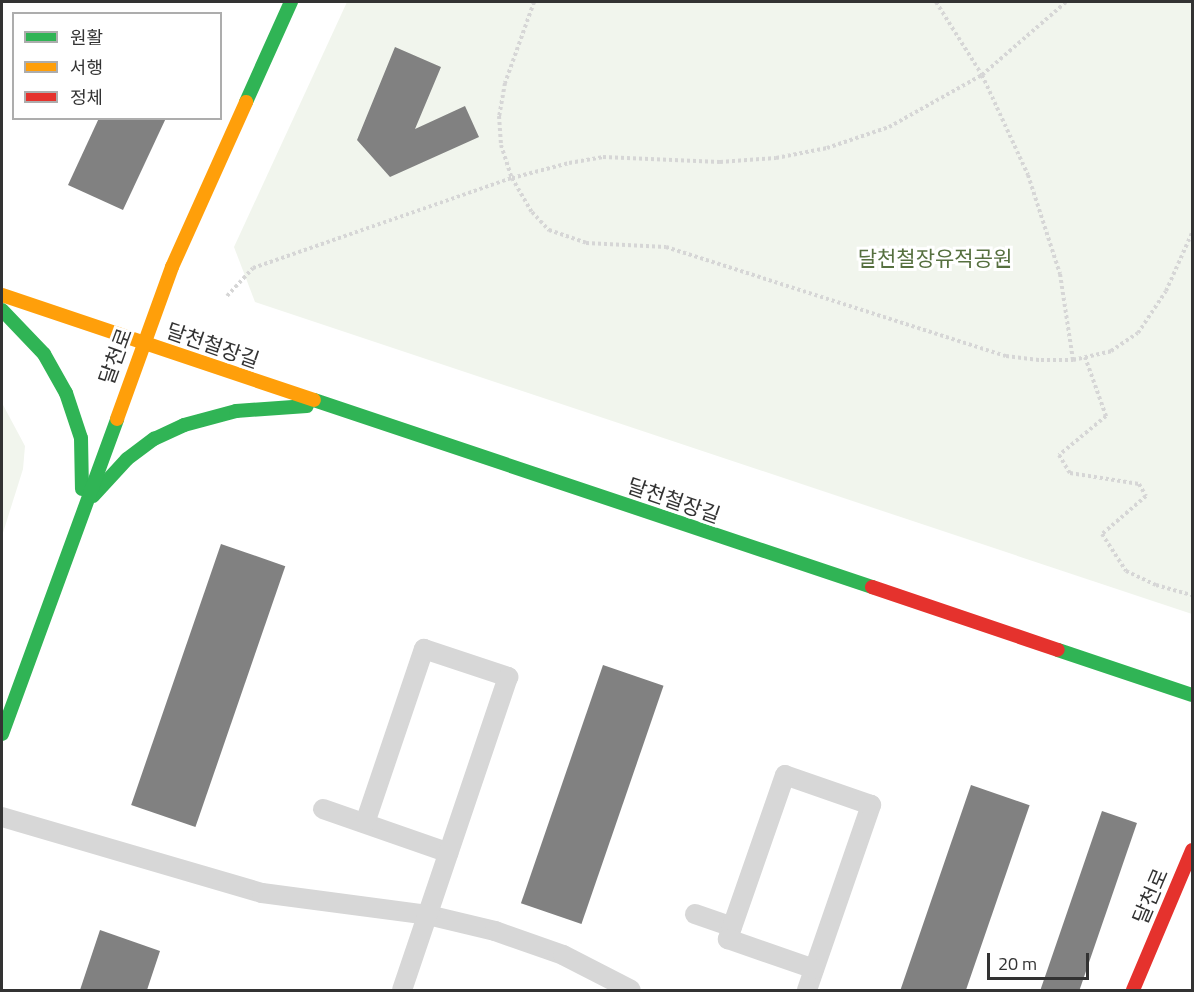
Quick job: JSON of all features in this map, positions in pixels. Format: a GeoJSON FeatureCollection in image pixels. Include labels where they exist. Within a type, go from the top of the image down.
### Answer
{"type":"FeatureCollection","features":[{"type":"Feature","properties":{"kind":"street","name":"달천로"},"geometry":{"type":"LineString","coordinates":[[2,734],[142,343],[198,206],[291,2]]}},
{"type":"Feature","properties":{"kind":"street","name":"달천철장길"},"geometry":{"type":"LineString","coordinates":[[2,295],[1192,695]]}},
{"type":"Feature","properties":{"kind":"street"},"geometry":{"type":"LineString","coordinates":[[2,310],[44,354],[69,400],[81,438],[81,512]]}},
{"type":"Feature","properties":{"kind":"street"},"geometry":{"type":"LineString","coordinates":[[81,512],[127,459],[154,439],[184,425],[236,411],[274,407],[343,411]]}},
{"type":"Feature","properties":{"kind":"street","name":"달천로"},"geometry":{"type":"LineString","coordinates":[[1133,990],[1192,850]]}},
{"type":"Feature","properties":{"kind":"lane"},"geometry":{"type":"LineString","coordinates":[[365,824],[424,649],[508,677],[402,990]]}},
{"type":"Feature","properties":{"kind":"lane"},"geometry":{"type":"LineString","coordinates":[[807,990],[872,805],[785,775],[728,939],[814,969]]}},
{"type":"Feature","properties":{"kind":"lane"},"geometry":{"type":"LineString","coordinates":[[323,809],[449,853]]}},
{"type":"Feature","properties":{"kind":"lane"},"geometry":{"type":"LineString","coordinates":[[2,817],[262,892],[428,915],[495,931],[563,955],[631,990]]}},
{"type":"Feature","properties":{"kind":"lane"},"geometry":{"type":"LineString","coordinates":[[695,914],[732,927]]}},
{"type":"Feature","properties":{"kind":"path"},"geometry":{"type":"LineString","coordinates":[[534,2],[505,83],[499,116],[501,145],[512,178],[532,212],[549,231],[586,243],[666,247],[1006,356],[1073,360],[1111,351],[1138,333],[1166,291],[1192,233]]}},
{"type":"Feature","properties":{"kind":"path"},"geometry":{"type":"LineString","coordinates":[[936,2],[982,75],[1046,223],[1060,274],[1073,360]]}},
{"type":"Feature","properties":{"kind":"path"},"geometry":{"type":"LineString","coordinates":[[227,296],[253,268],[512,178],[603,157],[720,162],[776,158],[827,148],[890,127],[982,75],[1066,2]]}},
{"type":"Feature","properties":{"kind":"path"},"geometry":{"type":"LineString","coordinates":[[1085,357],[1106,416],[1059,455],[1070,473],[1139,484],[1146,496],[1102,534],[1126,571],[1156,585],[1192,595]]}},
{"type":"Feature","properties":{"kind":"green space","name":"달천철장유적공원"},"geometry":{"type":"Polygon","coordinates":[[[347,2],[1192,2],[1192,614],[255,302],[234,247],[347,2]]]}},
{"type":"Feature","properties":{"kind":"green space"},"geometry":{"type":"Polygon","coordinates":[[[2,403],[25,446],[23,469],[2,536],[2,403]]]}},
{"type":"Feature","properties":{"kind":"building"},"geometry":{"type":"Polygon","coordinates":[[[395,47],[441,67],[415,129],[465,106],[479,137],[390,177],[357,140],[395,47]]]}},
{"type":"Feature","properties":{"kind":"building"},"geometry":{"type":"Polygon","coordinates":[[[98,120],[165,120],[123,210],[68,185],[98,120]]]}},
{"type":"Feature","properties":{"kind":"building"},"geometry":{"type":"Polygon","coordinates":[[[221,544],[285,566],[195,827],[131,805],[221,544]]]}},
{"type":"Feature","properties":{"kind":"building"},"geometry":{"type":"Polygon","coordinates":[[[603,665],[664,686],[581,924],[521,903],[603,665]]]}},
{"type":"Feature","properties":{"kind":"building"},"geometry":{"type":"Polygon","coordinates":[[[971,785],[1030,805],[966,990],[901,989],[971,785]]]}},
{"type":"Feature","properties":{"kind":"building"},"geometry":{"type":"Polygon","coordinates":[[[1102,811],[1137,823],[1079,990],[1040,990],[1102,811]]]}},
{"type":"Feature","properties":{"kind":"building"},"geometry":{"type":"Polygon","coordinates":[[[100,930],[160,951],[147,990],[80,990],[100,930]]]}},
{"type":"Feature","properties":{"kind":"traffic: fast"},"geometry":{"type":"LineString","coordinates":[[246,102],[291,2]]}},
{"type":"Feature","properties":{"kind":"traffic: fast"},"geometry":{"type":"LineString","coordinates":[[2,310],[44,354],[66,393],[81,438],[82,489]]}},
{"type":"Feature","properties":{"kind":"traffic: fast"},"geometry":{"type":"LineString","coordinates":[[314,400],[872,587]]}},
{"type":"Feature","properties":{"kind":"traffic: fast"},"geometry":{"type":"LineString","coordinates":[[93,496],[127,459],[154,439],[184,425],[236,411],[307,406]]}},
{"type":"Feature","properties":{"kind":"traffic: fast"},"geometry":{"type":"LineString","coordinates":[[2,734],[117,419]]}},
{"type":"Feature","properties":{"kind":"traffic: fast"},"geometry":{"type":"LineString","coordinates":[[1058,650],[1192,695]]}},
{"type":"Feature","properties":{"kind":"traffic: slow"},"geometry":{"type":"LineString","coordinates":[[117,419],[172,267],[246,102]]}},
{"type":"Feature","properties":{"kind":"traffic: slow"},"geometry":{"type":"LineString","coordinates":[[2,295],[314,400]]}},
{"type":"Feature","properties":{"kind":"traffic: jam"},"geometry":{"type":"LineString","coordinates":[[872,587],[1058,650]]}},
{"type":"Feature","properties":{"kind":"traffic: jam"},"geometry":{"type":"LineString","coordinates":[[1133,990],[1192,850]]}}]}
